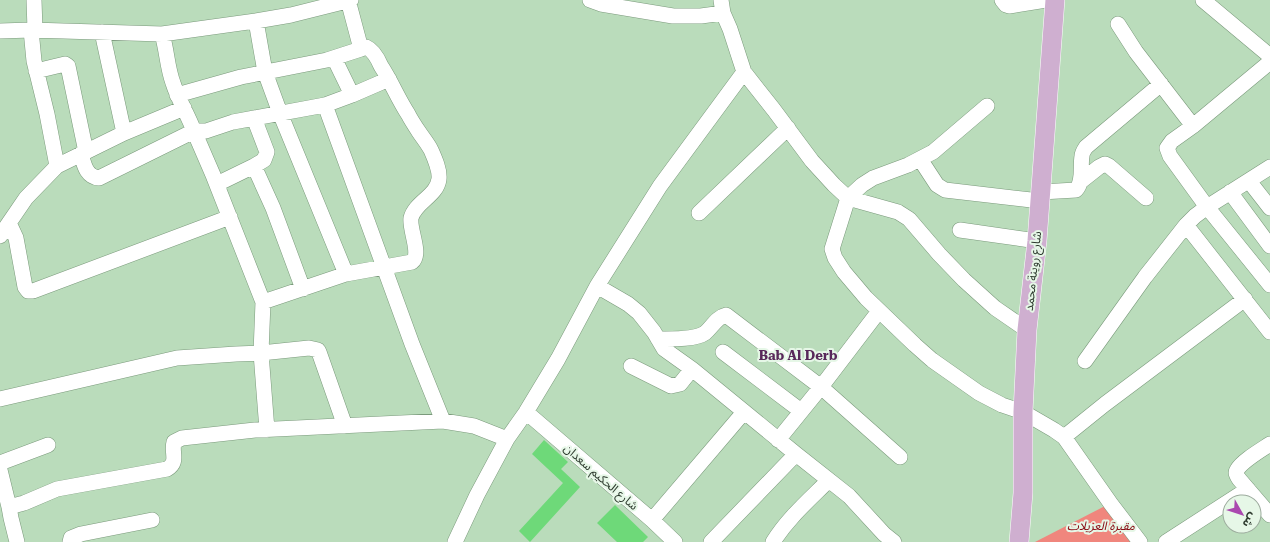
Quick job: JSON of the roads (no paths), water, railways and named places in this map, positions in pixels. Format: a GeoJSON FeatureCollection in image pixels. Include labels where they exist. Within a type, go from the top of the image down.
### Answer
{"type":"FeatureCollection","features":[{"type":"Feature","properties":{"kind":"main road","name":"شارع روينة محمد"},"geometry":{"type":"LineString","coordinates":[[1019,542],[1024,493],[1023,412],[1027,330],[1037,241],[1055,0]]}},
{"type":"Feature","properties":{"kind":"street"},"geometry":{"type":"LineString","coordinates":[[34,0],[34,61],[47,114],[57,166]]}},
{"type":"Feature","properties":{"kind":"street"},"geometry":{"type":"LineString","coordinates":[[590,0],[601,4],[673,16],[701,16],[722,7],[744,72],[812,161],[834,185],[848,198],[898,212],[909,219],[964,280],[995,308],[1027,330]]}},
{"type":"Feature","properties":{"kind":"street"},"geometry":{"type":"LineString","coordinates":[[1002,0],[1006,6],[1009,6],[1046,0]]}},
{"type":"Feature","properties":{"kind":"street"},"geometry":{"type":"LineString","coordinates":[[1203,0],[1270,56]]}},
{"type":"Feature","properties":{"kind":"street"},"geometry":{"type":"LineString","coordinates":[[0,31],[33,30],[162,34],[256,21],[349,1],[362,49]]}},
{"type":"Feature","properties":{"kind":"street"},"geometry":{"type":"LineString","coordinates":[[256,21],[265,72],[280,113],[346,274]]}},
{"type":"Feature","properties":{"kind":"street"},"geometry":{"type":"LineString","coordinates":[[1118,24],[1136,52],[1193,126]]}},
{"type":"Feature","properties":{"kind":"street"},"geometry":{"type":"LineString","coordinates":[[102,32],[124,133]]}},
{"type":"Feature","properties":{"kind":"street"},"geometry":{"type":"LineString","coordinates":[[162,34],[166,46],[168,67],[177,95],[217,184],[263,302],[261,353],[267,430]]}},
{"type":"Feature","properties":{"kind":"street"},"geometry":{"type":"LineString","coordinates":[[177,95],[240,77],[334,58],[366,47],[369,48],[378,60],[406,112],[430,148],[435,159],[440,178],[435,189],[414,211],[411,219],[411,229],[416,254],[415,259],[412,262],[346,274],[263,302]]}},
{"type":"Feature","properties":{"kind":"street"},"geometry":{"type":"LineString","coordinates":[[334,58],[352,95]]}},
{"type":"Feature","properties":{"kind":"street"},"geometry":{"type":"LineString","coordinates":[[1270,62],[1193,126],[1172,141],[1167,148],[1170,156],[1207,207],[1270,285]]}},
{"type":"Feature","properties":{"kind":"street"},"geometry":{"type":"LineString","coordinates":[[36,71],[65,64],[68,66],[86,170],[92,177],[98,178],[194,131],[206,131],[233,122],[325,105],[389,79]]}},
{"type":"Feature","properties":{"kind":"street"},"geometry":{"type":"LineString","coordinates":[[454,542],[477,495],[508,439],[558,359],[597,286],[660,186],[744,72]]}},
{"type":"Feature","properties":{"kind":"street"},"geometry":{"type":"LineString","coordinates":[[920,159],[937,185],[945,190],[1040,196],[1074,191],[1079,187],[1082,156],[1086,147],[1161,84]]}},
{"type":"Feature","properties":{"kind":"street"},"geometry":{"type":"LineString","coordinates":[[325,105],[412,344],[443,420]]}},
{"type":"Feature","properties":{"kind":"street"},"geometry":{"type":"LineString","coordinates":[[987,106],[933,152],[920,159],[873,178],[862,185],[848,198],[832,249],[835,258],[844,272],[879,311],[926,355],[979,393],[1002,405],[1023,412],[1064,437],[1111,504],[1140,542]]}},
{"type":"Feature","properties":{"kind":"street"},"geometry":{"type":"LineString","coordinates":[[0,236],[26,198],[57,166],[124,133],[184,108]]}},
{"type":"Feature","properties":{"kind":"street"},"geometry":{"type":"LineString","coordinates":[[217,184],[264,160],[267,152],[254,118]]}},
{"type":"Feature","properties":{"kind":"street"},"geometry":{"type":"LineString","coordinates":[[699,213],[788,128]]}},
{"type":"Feature","properties":{"kind":"street"},"geometry":{"type":"LineString","coordinates":[[1080,182],[1105,164],[1146,198]]}},
{"type":"Feature","properties":{"kind":"street"},"geometry":{"type":"LineString","coordinates":[[254,166],[273,208],[303,288]]}},
{"type":"Feature","properties":{"kind":"street"},"geometry":{"type":"LineString","coordinates":[[1085,361],[1145,277],[1186,225],[1207,207],[1270,167]]}},
{"type":"Feature","properties":{"kind":"street"},"geometry":{"type":"LineString","coordinates":[[1249,181],[1270,208]]}},
{"type":"Feature","properties":{"kind":"street"},"geometry":{"type":"LineString","coordinates":[[1230,192],[1270,246]]}},
{"type":"Feature","properties":{"kind":"street"},"geometry":{"type":"LineString","coordinates":[[9,223],[16,238],[25,287],[28,290],[33,291],[230,217]]}},
{"type":"Feature","properties":{"kind":"street"},"geometry":{"type":"LineString","coordinates":[[1186,225],[1245,299],[1265,315],[1270,332]]}},
{"type":"Feature","properties":{"kind":"street"},"geometry":{"type":"LineString","coordinates":[[960,230],[1037,241]]}},
{"type":"Feature","properties":{"kind":"street"},"geometry":{"type":"LineString","coordinates":[[597,286],[628,304],[639,313],[664,349],[692,369],[849,496],[884,534],[894,542]]}},
{"type":"Feature","properties":{"kind":"street"},"geometry":{"type":"LineString","coordinates":[[1064,437],[1245,299]]}},
{"type":"Feature","properties":{"kind":"street"},"geometry":{"type":"LineString","coordinates":[[778,440],[879,311]]}},
{"type":"Feature","properties":{"kind":"street"},"geometry":{"type":"LineString","coordinates":[[658,339],[700,336],[726,314],[821,387],[900,457]]}},
{"type":"Feature","properties":{"kind":"street"},"geometry":{"type":"LineString","coordinates":[[0,399],[177,358],[205,355],[261,353],[310,348],[318,350],[345,426]]}},
{"type":"Feature","properties":{"kind":"street"},"geometry":{"type":"LineString","coordinates":[[723,352],[801,411]]}},
{"type":"Feature","properties":{"kind":"street"},"geometry":{"type":"LineString","coordinates":[[631,366],[672,386],[680,384],[692,369]]}},
{"type":"Feature","properties":{"kind":"street","name":"شارع الحكيم سعدان"},"geometry":{"type":"LineString","coordinates":[[526,412],[652,520],[675,542]]}},
{"type":"Feature","properties":{"kind":"street"},"geometry":{"type":"LineString","coordinates":[[652,520],[744,412]]}},
{"type":"Feature","properties":{"kind":"street"},"geometry":{"type":"LineString","coordinates":[[9,507],[24,503],[57,489],[167,469],[172,466],[175,460],[173,446],[174,442],[182,438],[267,430],[443,420],[474,426],[508,439]]}},
{"type":"Feature","properties":{"kind":"street"},"geometry":{"type":"LineString","coordinates":[[0,463],[48,444]]}},
{"type":"Feature","properties":{"kind":"street"},"geometry":{"type":"LineString","coordinates":[[1270,444],[1237,469],[1236,475],[1270,515]]}},
{"type":"Feature","properties":{"kind":"street"},"geometry":{"type":"LineString","coordinates":[[711,542],[796,454]]}},
{"type":"Feature","properties":{"kind":"street"},"geometry":{"type":"LineString","coordinates":[[0,470],[17,542]]}},
{"type":"Feature","properties":{"kind":"street"},"geometry":{"type":"LineString","coordinates":[[773,542],[794,514],[829,480]]}},
{"type":"Feature","properties":{"kind":"street"},"geometry":{"type":"LineString","coordinates":[[1166,542],[1248,489]]}},
{"type":"Feature","properties":{"kind":"street"},"geometry":{"type":"LineString","coordinates":[[70,542],[70,538],[82,534],[152,520]]}},
{"type":"Feature","properties":{"kind":"district","name":"Bab Al Derb"},"geometry":{"type":"Point","coordinates":[798,355]}},
{"type":"Feature","properties":{"kind":"park label","name":"مقبرة العزيلات"},"geometry":{"type":"Point","coordinates":[1101,526]}}]}
